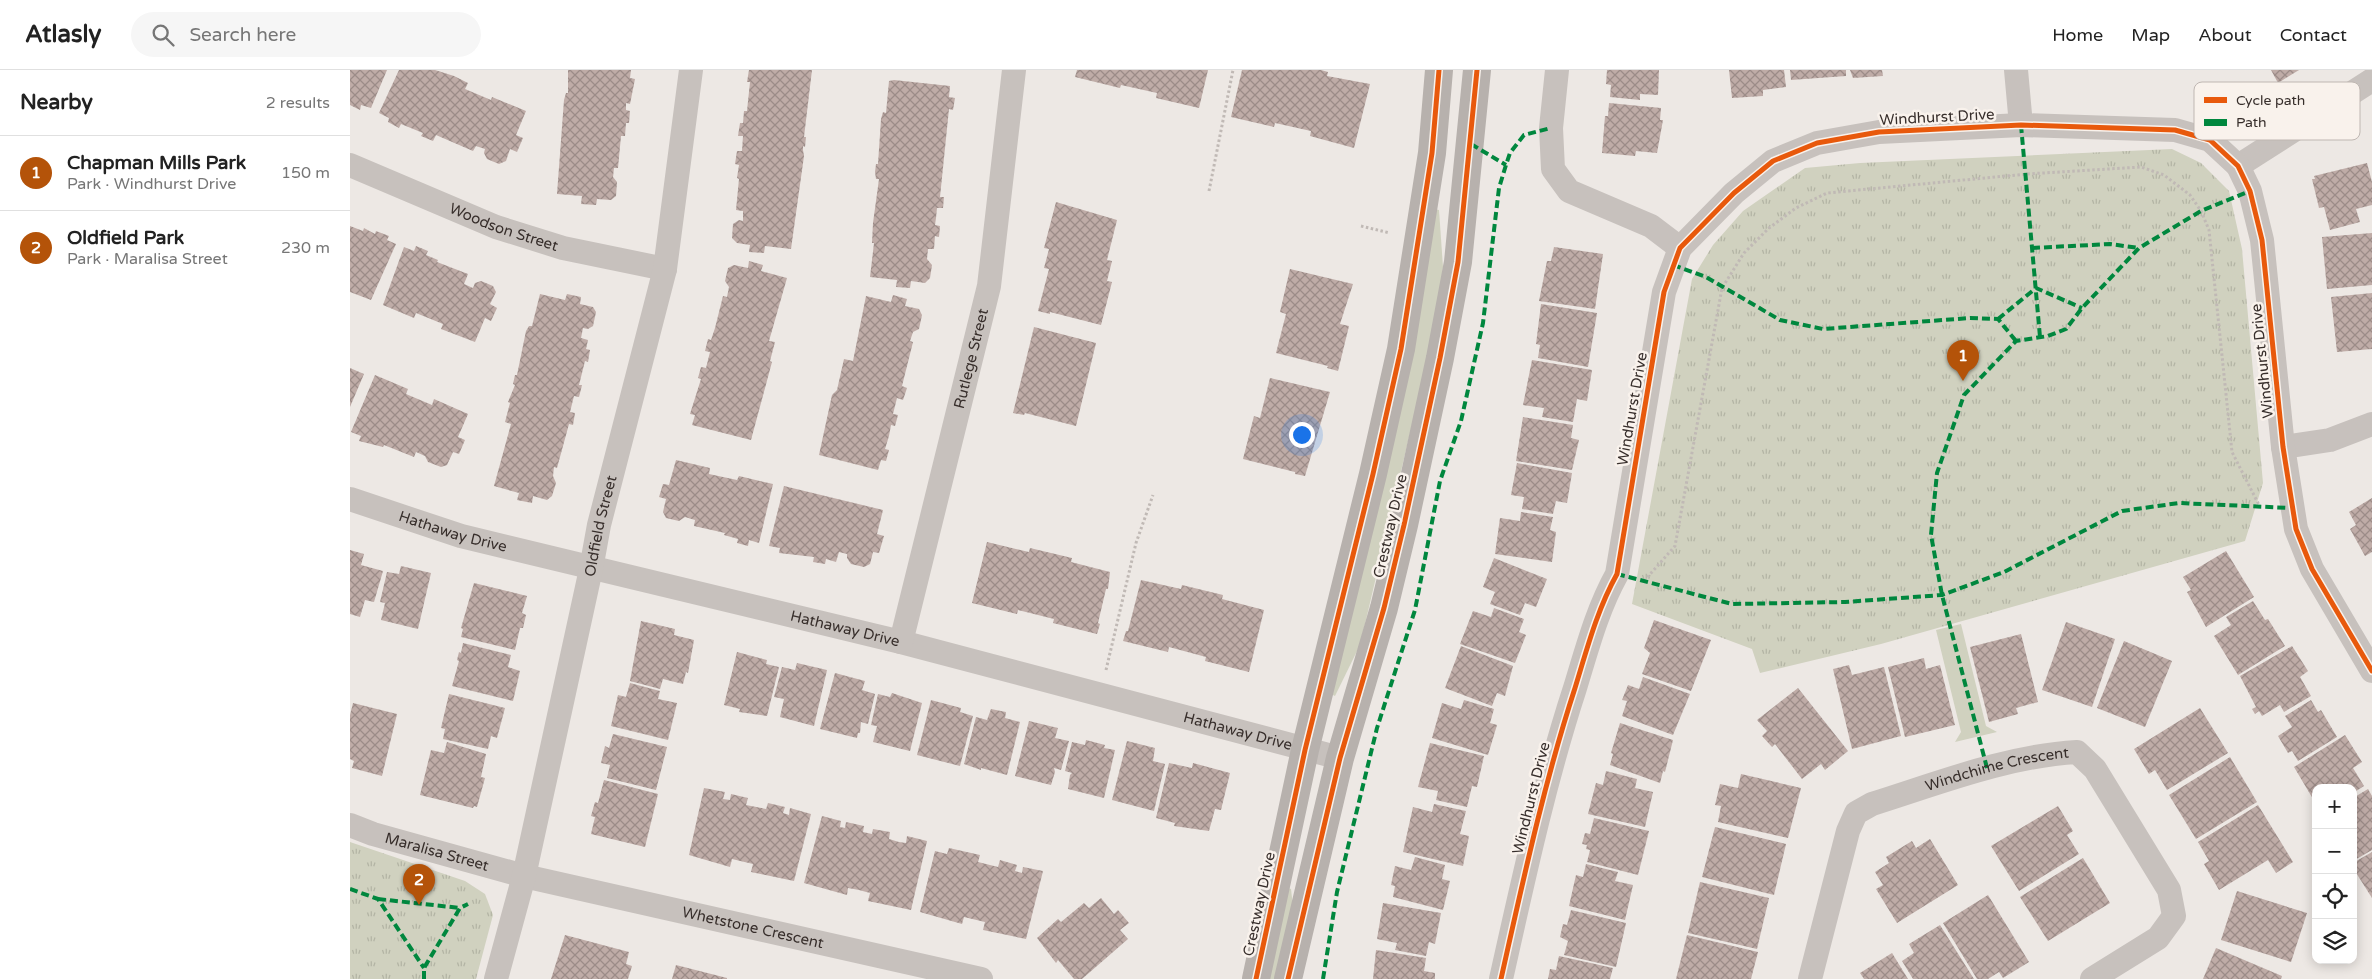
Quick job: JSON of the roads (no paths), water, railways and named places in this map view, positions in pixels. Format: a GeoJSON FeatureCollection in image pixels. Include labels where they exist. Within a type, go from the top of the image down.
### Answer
{"type":"FeatureCollection","features":[{"type":"Feature","properties":{"kind":"street","name":"Oldfield Street"},"geometry":{"type":"LineString","coordinates":[[496,979],[524,876],[592,569],[599,525],[665,269],[691,70]]}},
{"type":"Feature","properties":{"kind":"street","name":"Rutlege Street"},"geometry":{"type":"LineString","coordinates":[[901,642],[989,286],[1014,70]]}},
{"type":"Feature","properties":{"kind":"street","name":"Crestway Drive"},"geometry":{"type":"LineString","coordinates":[[1256,979],[1305,750],[1374,474],[1401,349],[1432,153],[1439,70]]}},
{"type":"Feature","properties":{"kind":"street","name":"Crestway Drive"},"geometry":{"type":"LineString","coordinates":[[1288,979],[1340,758],[1384,608],[1440,358],[1459,253],[1477,70]]}},
{"type":"Feature","properties":{"kind":"street"},"geometry":{"type":"LineString","coordinates":[[1557,70],[1551,128],[1553,168],[1569,191],[1651,226],[1680,248]]}},
{"type":"Feature","properties":{"kind":"street"},"geometry":{"type":"LineString","coordinates":[[2016,70],[2021,125]]}},
{"type":"Feature","properties":{"kind":"street"},"geometry":{"type":"LineString","coordinates":[[2360,88],[2372,80]]}},
{"type":"Feature","properties":{"kind":"street","name":"Windhurst Drive"},"geometry":{"type":"LineString","coordinates":[[1501,979],[1543,794],[1557,742],[1602,601],[1617,574],[1664,292],[1680,248],[1734,192],[1773,161],[1817,143],[1879,132],[2021,125],[2175,130],[2194,135]]}},
{"type":"Feature","properties":{"kind":"street","name":"Windhurst Drive"},"geometry":{"type":"LineString","coordinates":[[2210,140],[2238,166],[2250,191],[2262,240],[2291,508],[2312,569],[2372,671]]}},
{"type":"Feature","properties":{"kind":"street"},"geometry":{"type":"LineString","coordinates":[[2238,166],[2279,140]]}},
{"type":"Feature","properties":{"kind":"street","name":"Woodson Street"},"geometry":{"type":"LineString","coordinates":[[350,166],[496,227],[563,248],[665,269]]}},
{"type":"Feature","properties":{"kind":"street"},"geometry":{"type":"LineString","coordinates":[[2283,448],[2330,440],[2372,424]]}},
{"type":"Feature","properties":{"kind":"street","name":"Hathaway Drive"},"geometry":{"type":"LineString","coordinates":[[350,499],[461,536],[901,642],[1340,758]]}},
{"type":"Feature","properties":{"kind":"street","name":"Windchime Crescent"},"geometry":{"type":"LineString","coordinates":[[1810,979],[1848,831],[1856,813],[1872,804],[1988,768],[2055,753],[2077,752],[2095,769],[2169,890],[2174,916],[2158,938],[2092,979]]}},
{"type":"Feature","properties":{"kind":"street","name":"Maralisa Street"},"geometry":{"type":"LineString","coordinates":[[350,825],[373,834],[524,876]]}},
{"type":"Feature","properties":{"kind":"street","name":"Whetstone Crescent"},"geometry":{"type":"LineString","coordinates":[[524,876],[981,979]]}},
{"type":"Feature","properties":{"kind":"place","name":"Chapman Mills Park"},"geometry":{"type":"Point","coordinates":[1963,381]}},
{"type":"Feature","properties":{"kind":"place","name":"Oldfield Park"},"geometry":{"type":"Point","coordinates":[419,905]}}]}
